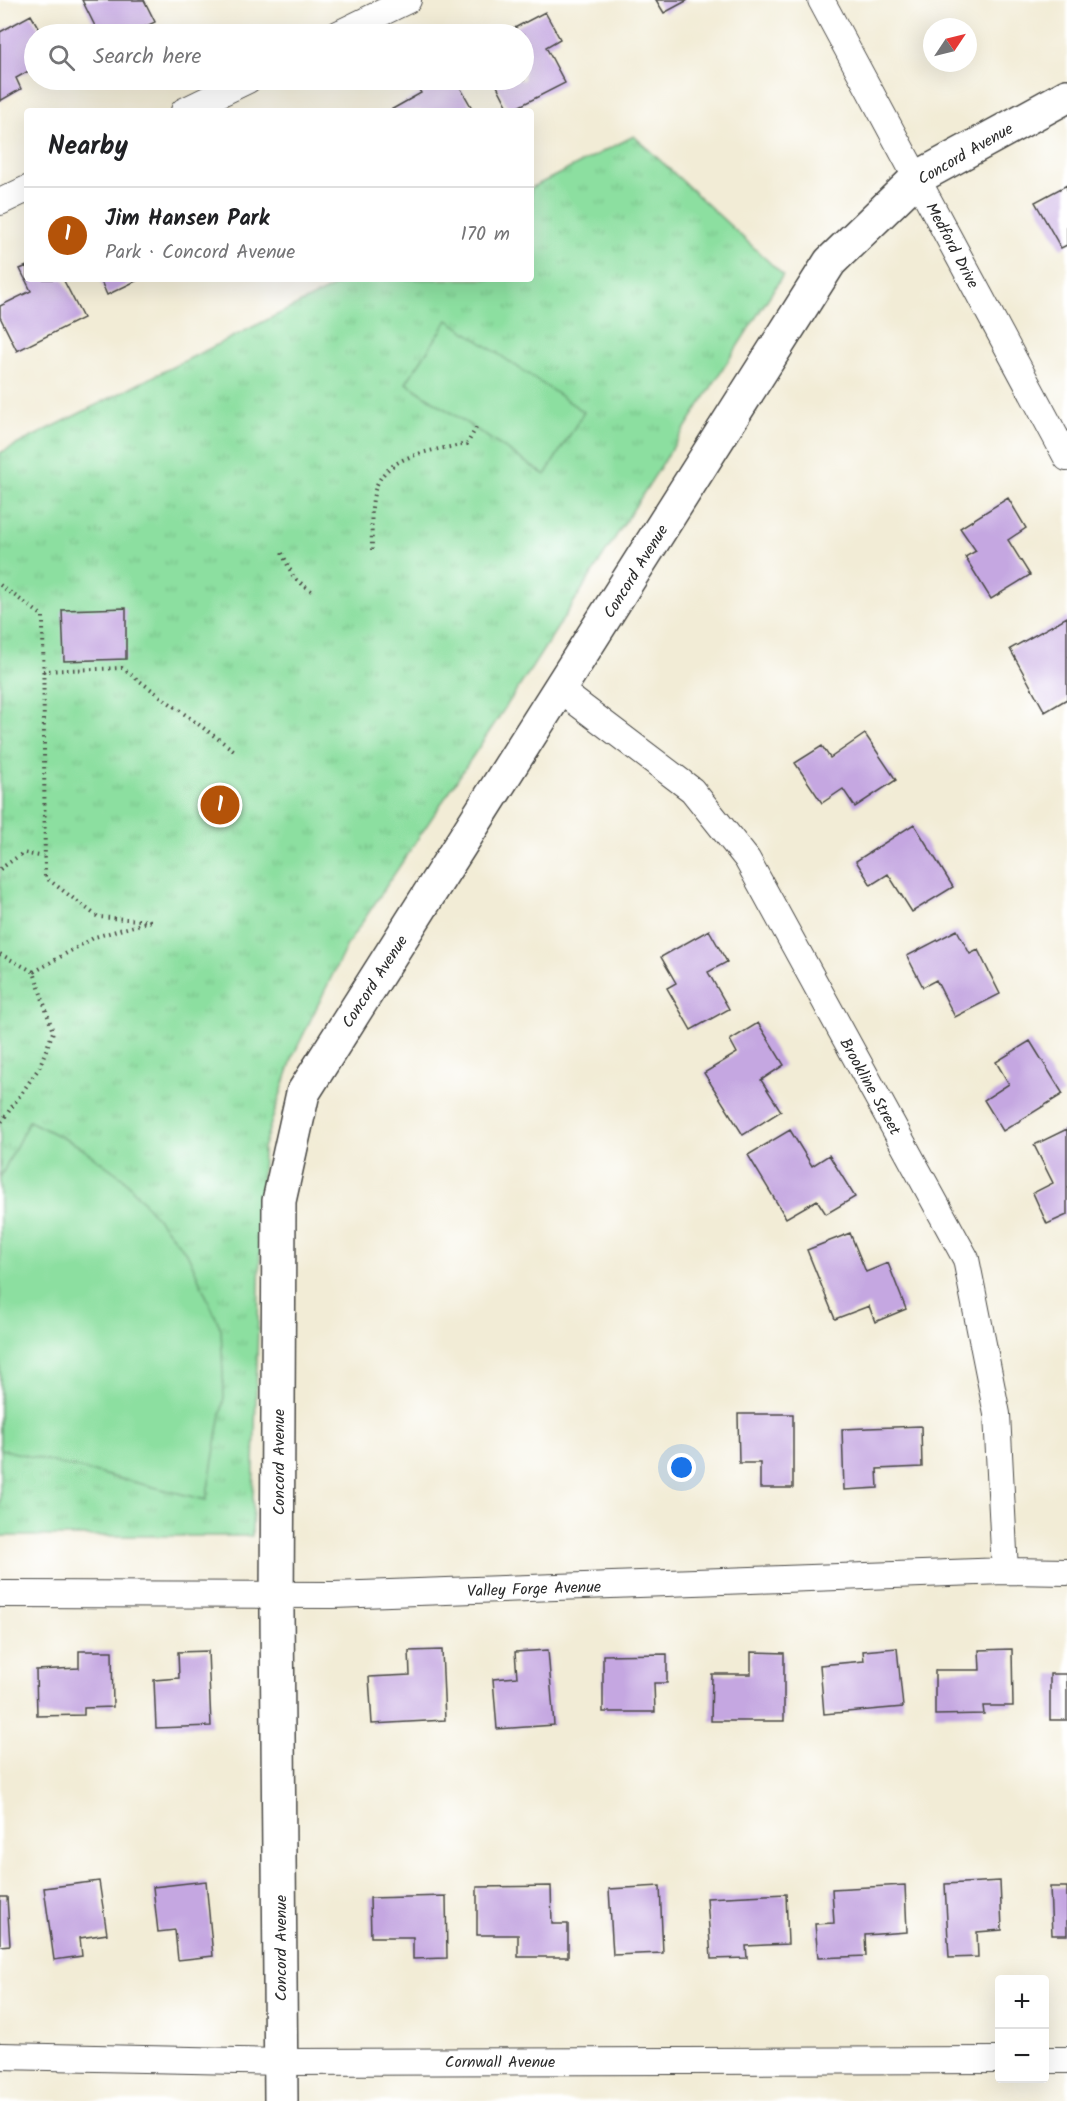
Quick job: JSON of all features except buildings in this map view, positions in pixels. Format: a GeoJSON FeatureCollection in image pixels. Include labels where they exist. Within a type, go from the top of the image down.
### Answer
{"type":"FeatureCollection","features":[{"type":"Feature","properties":{"kind":"street"},"geometry":{"type":"LineString","coordinates":[[359,24],[408,0]]}},
{"type":"Feature","properties":{"kind":"street","name":"Medford Drive"},"geometry":{"type":"LineString","coordinates":[[821,0],[1067,458]]}},
{"type":"Feature","properties":{"kind":"street"},"geometry":{"type":"LineString","coordinates":[[190,108],[227,90]]}},
{"type":"Feature","properties":{"kind":"street","name":"Concord Avenue"},"geometry":{"type":"LineString","coordinates":[[281,2101],[278,1595],[279,1202],[303,1093],[830,262],[917,178],[1067,96]]}},
{"type":"Feature","properties":{"kind":"street"},"geometry":{"type":"LineString","coordinates":[[0,202],[24,190]]}},
{"type":"Feature","properties":{"kind":"street","name":"Brookline Street"},"geometry":{"type":"LineString","coordinates":[[560,690],[692,790],[747,859],[966,1259],[997,1414],[1005,1571]]}},
{"type":"Feature","properties":{"kind":"street","name":"Valley Forge Avenue"},"geometry":{"type":"LineString","coordinates":[[0,1594],[278,1595],[1005,1571],[1067,1572]]}},
{"type":"Feature","properties":{"kind":"street","name":"Cornwall Avenue"},"geometry":{"type":"LineString","coordinates":[[0,2056],[281,2062],[995,2060]]}},
{"type":"Feature","properties":{"kind":"street"},"geometry":{"type":"LineString","coordinates":[[1049,2060],[1067,2060]]}},
{"type":"Feature","properties":{"kind":"path"},"geometry":{"type":"LineString","coordinates":[[372,549],[374,491],[388,470],[407,457],[467,444],[476,428]]}},
{"type":"Feature","properties":{"kind":"path"},"geometry":{"type":"LineString","coordinates":[[282,553],[294,579],[314,593]]}},
{"type":"Feature","properties":{"kind":"path"},"geometry":{"type":"LineString","coordinates":[[0,585],[43,616],[45,878],[98,917],[153,921],[95,937],[34,972]]}},
{"type":"Feature","properties":{"kind":"path"},"geometry":{"type":"LineString","coordinates":[[43,671],[122,668],[236,752]]}},
{"type":"Feature","properties":{"kind":"path"},"geometry":{"type":"LineString","coordinates":[[0,869],[23,854],[45,857]]}},
{"type":"Feature","properties":{"kind":"path"},"geometry":{"type":"LineString","coordinates":[[0,954],[34,972],[53,1032],[39,1068],[0,1124]]}},
{"type":"Feature","properties":{"kind":"green space"},"geometry":{"type":"Polygon","coordinates":[[[634,136],[783,275],[533,666],[347,945],[293,1056],[263,1148],[252,1536],[0,1536],[0,453],[343,282],[534,282],[534,186],[634,136]]]}},
{"type":"Feature","properties":{"kind":"green space"},"geometry":{"type":"Polygon","coordinates":[[[448,320],[584,412],[545,475],[406,383],[448,320]]]}},
{"type":"Feature","properties":{"kind":"green space"},"geometry":{"type":"Polygon","coordinates":[[[29,1121],[77,1145],[123,1178],[188,1255],[221,1329],[224,1397],[206,1500],[0,1449],[0,1178],[29,1121]]]}},
{"type":"Feature","properties":{"kind":"place","name":"Jim Hansen Park"},"geometry":{"type":"Point","coordinates":[220,805]}}]}
